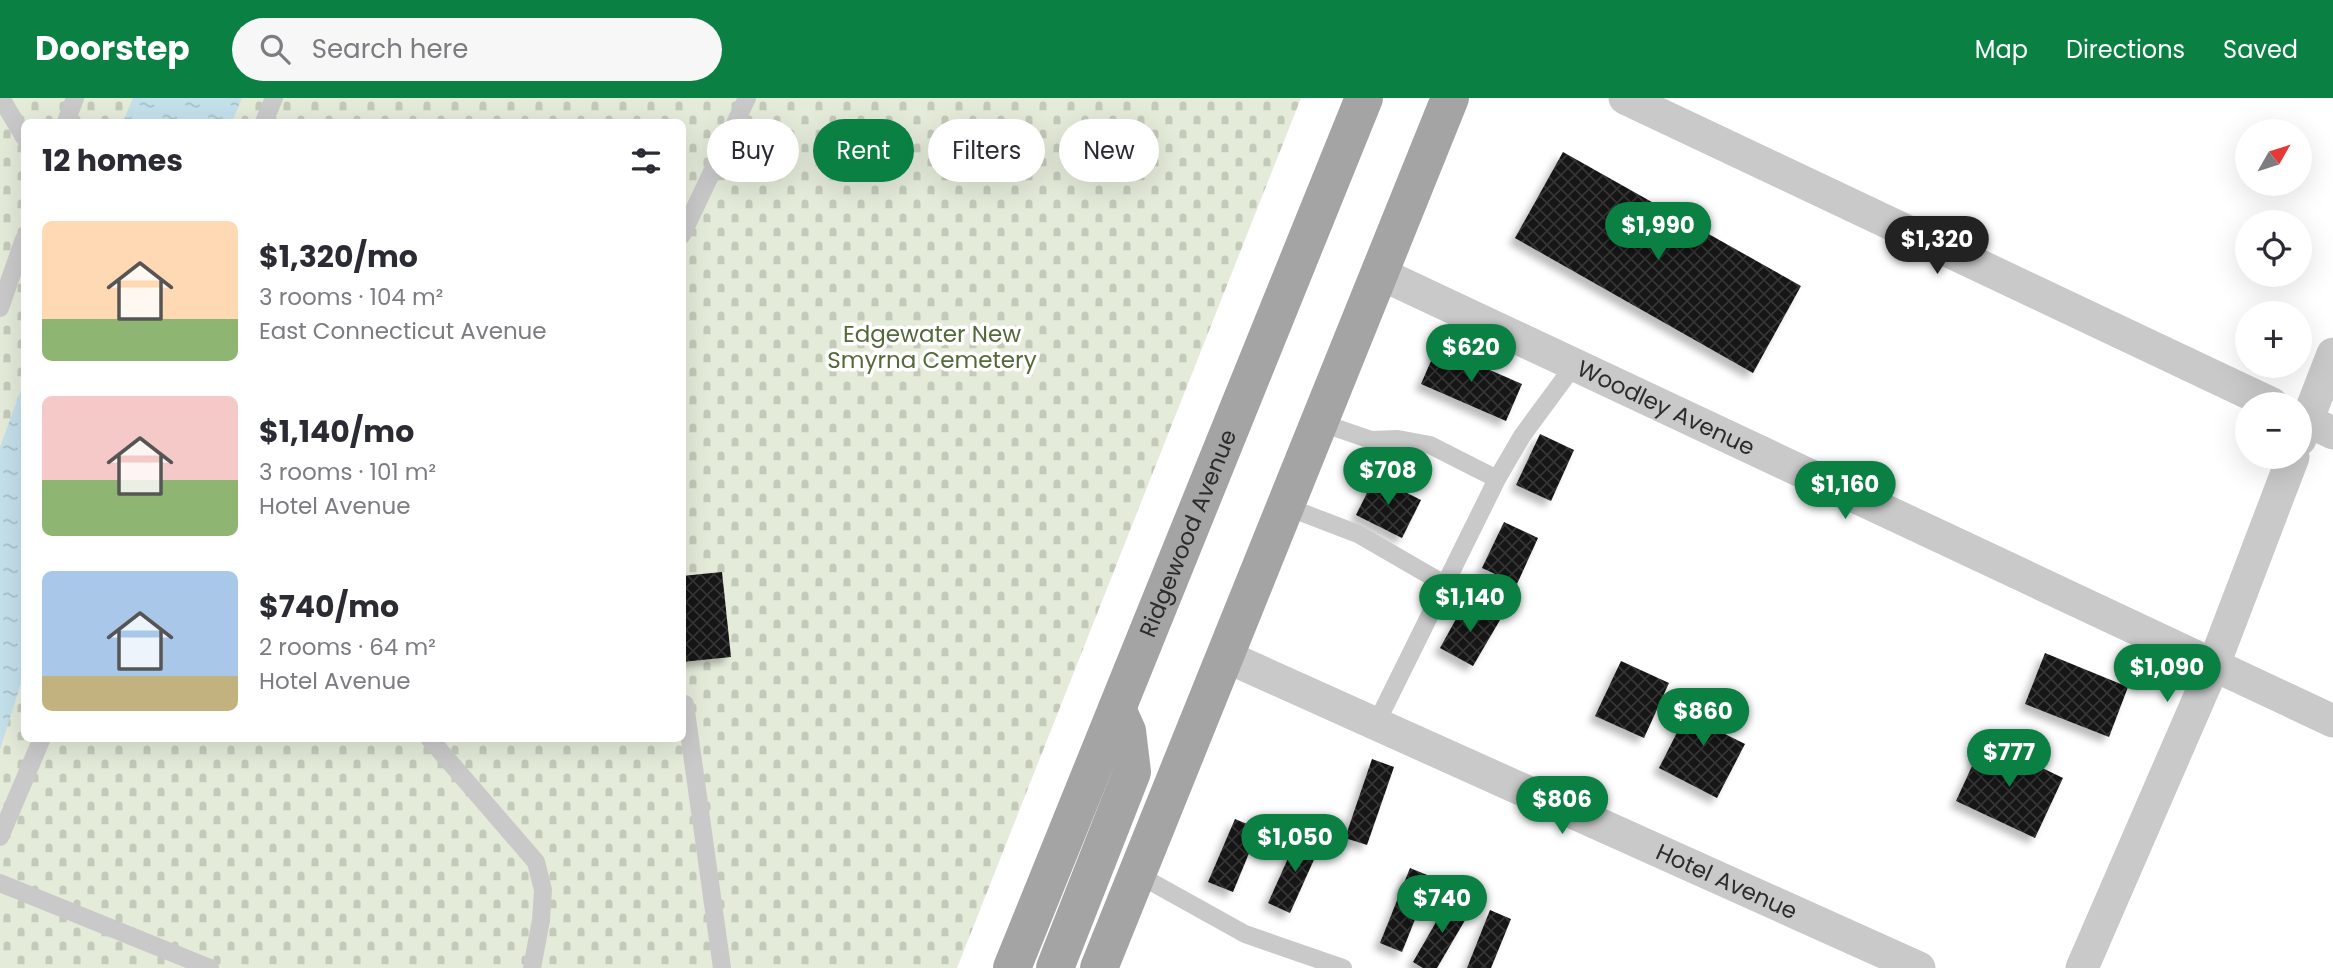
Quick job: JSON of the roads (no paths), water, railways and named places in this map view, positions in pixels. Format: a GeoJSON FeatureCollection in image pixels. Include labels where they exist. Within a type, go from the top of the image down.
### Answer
{"type":"FeatureCollection","features":[{"type":"Feature","properties":{"kind":"main road","name":"Ridgewood Avenue"},"geometry":{"type":"LineString","coordinates":[[1012,968],[1364,98]]}},
{"type":"Feature","properties":{"kind":"main road"},"geometry":{"type":"LineString","coordinates":[[1099,968],[1450,98]]}},
{"type":"Feature","properties":{"kind":"main road"},"geometry":{"type":"LineString","coordinates":[[1055,968],[1132,772],[1128,731],[1117,709]]}},
{"type":"Feature","properties":{"kind":"street"},"geometry":{"type":"LineString","coordinates":[[1625,98],[2247,392]]}},
{"type":"Feature","properties":{"kind":"street","name":"Woodley Avenue"},"geometry":{"type":"LineString","coordinates":[[1379,273],[2333,721]]}},
{"type":"Feature","properties":{"kind":"street"},"geometry":{"type":"LineString","coordinates":[[2312,422],[2333,354]]}},
{"type":"Feature","properties":{"kind":"street"},"geometry":{"type":"LineString","coordinates":[[2082,968],[2214,664],[2288,469]]}},
{"type":"Feature","properties":{"kind":"street","name":"Hotel Avenue"},"geometry":{"type":"LineString","coordinates":[[1225,656],[1377,722],[1919,968]]}},
{"type":"Feature","properties":{"kind":"lane"},"geometry":{"type":"LineString","coordinates":[[1,98],[21,132]]}},
{"type":"Feature","properties":{"kind":"lane"},"geometry":{"type":"LineString","coordinates":[[67,119],[75,98]]}},
{"type":"Feature","properties":{"kind":"lane"},"geometry":{"type":"LineString","coordinates":[[265,119],[274,98]]}},
{"type":"Feature","properties":{"kind":"lane"},"geometry":{"type":"LineString","coordinates":[[686,227],[747,98]]}},
{"type":"Feature","properties":{"kind":"lane"},"geometry":{"type":"LineString","coordinates":[[0,308],[21,248]]}},
{"type":"Feature","properties":{"kind":"lane"},"geometry":{"type":"LineString","coordinates":[[1377,722],[1497,479],[1522,436],[1575,364]]}},
{"type":"Feature","properties":{"kind":"lane"},"geometry":{"type":"LineString","coordinates":[[1319,422],[1371,440],[1398,439],[1430,445],[1497,479]]}},
{"type":"Feature","properties":{"kind":"lane"},"geometry":{"type":"LineString","coordinates":[[1285,506],[1358,534],[1446,584]]}},
{"type":"Feature","properties":{"kind":"lane"},"geometry":{"type":"LineString","coordinates":[[686,739],[722,968]]}},
{"type":"Feature","properties":{"kind":"lane"},"geometry":{"type":"LineString","coordinates":[[0,837],[40,742]]}},
{"type":"Feature","properties":{"kind":"lane"},"geometry":{"type":"LineString","coordinates":[[432,742],[536,862],[542,890],[541,920],[531,968]]}},
{"type":"Feature","properties":{"kind":"lane"},"geometry":{"type":"LineString","coordinates":[[1137,874],[1245,934],[1343,968]]}},
{"type":"Feature","properties":{"kind":"lane"},"geometry":{"type":"LineString","coordinates":[[0,883],[211,968]]}},
{"type":"Feature","properties":{"kind":"water"},"geometry":{"type":"Polygon","coordinates":[[[133,98],[242,98],[233,119],[124,119],[133,98]]]}},
{"type":"Feature","properties":{"kind":"water"},"geometry":{"type":"Polygon","coordinates":[[[21,390],[21,683],[0,749],[0,447],[21,390]]]}},
{"type":"Feature","properties":{"kind":"park label","name":"Edgewater New Smyrna Cemetery"},"geometry":{"type":"Point","coordinates":[932,347]}}]}
